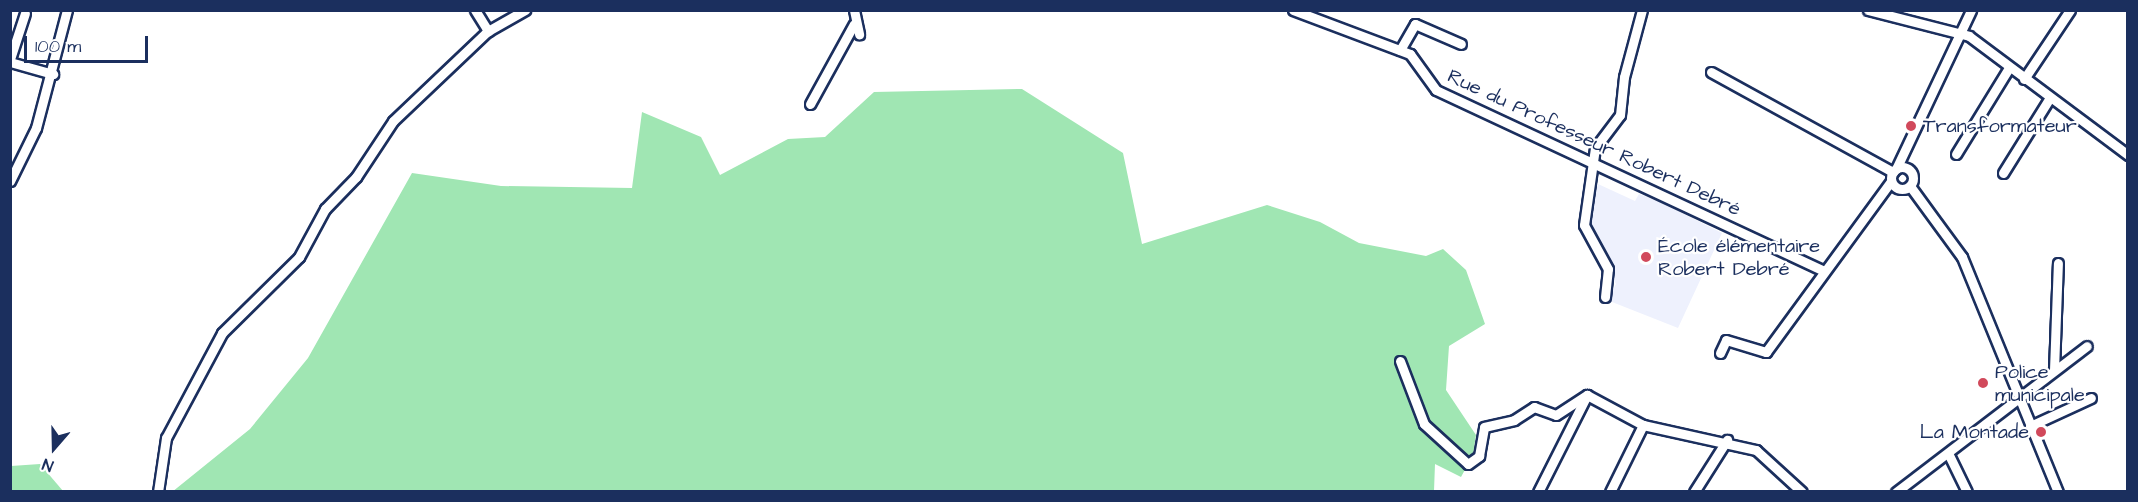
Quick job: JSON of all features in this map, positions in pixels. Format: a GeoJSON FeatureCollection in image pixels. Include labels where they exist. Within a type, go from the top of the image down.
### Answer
{"type":"FeatureCollection","features":[{"type":"Feature","properties":{"kind":"street"},"geometry":{"type":"LineString","coordinates":[[10,181],[36,128],[53,74],[67,10]]}},
{"type":"Feature","properties":{"kind":"street"},"geometry":{"type":"LineString","coordinates":[[475,10],[488,31]]}},
{"type":"Feature","properties":{"kind":"street"},"geometry":{"type":"LineString","coordinates":[[158,492],[166,438],[222,333],[299,257],[325,209],[356,177],[380,136],[488,31],[525,10]]}},
{"type":"Feature","properties":{"kind":"street"},"geometry":{"type":"LineString","coordinates":[[854,10],[854,24],[859,34]]}},
{"type":"Feature","properties":{"kind":"street","name":"Rue du Professeur Robert Debré"},"geometry":{"type":"LineString","coordinates":[[1293,10],[1400,50],[1417,61],[1436,90],[1595,161],[1824,271]]}},
{"type":"Feature","properties":{"kind":"street"},"geometry":{"type":"LineString","coordinates":[[1605,297],[1608,269],[1584,225],[1595,161],[1595,148],[1620,115],[1624,77],[1642,10]]}},
{"type":"Feature","properties":{"kind":"street"},"geometry":{"type":"LineString","coordinates":[[1868,10],[1892,13],[1962,33],[2125,153],[2127,140]]}},
{"type":"Feature","properties":{"kind":"street"},"geometry":{"type":"LineString","coordinates":[[1720,353],[1730,340],[1763,354],[1785,332],[1824,271],[1883,191],[1907,151],[1971,10]]}},
{"type":"Feature","properties":{"kind":"street"},"geometry":{"type":"LineString","coordinates":[[2024,79],[2070,10]]}},
{"type":"Feature","properties":{"kind":"street"},"geometry":{"type":"LineString","coordinates":[[25,13],[10,61],[53,74]]}},
{"type":"Feature","properties":{"kind":"street"},"geometry":{"type":"LineString","coordinates":[[810,104],[854,24]]}},
{"type":"Feature","properties":{"kind":"street"},"geometry":{"type":"LineString","coordinates":[[1400,50],[1415,24],[1461,44]]}},
{"type":"Feature","properties":{"kind":"street"},"geometry":{"type":"LineString","coordinates":[[1956,154],[2009,68]]}},
{"type":"Feature","properties":{"kind":"street"},"geometry":{"type":"LineString","coordinates":[[1711,72],[1893,174],[1898,189]]}},
{"type":"Feature","properties":{"kind":"street"},"geometry":{"type":"LineString","coordinates":[[2003,173],[2049,99]]}},
{"type":"Feature","properties":{"kind":"street"},"geometry":{"type":"LineString","coordinates":[[1907,151],[1910,186],[1962,257],[2058,492]]}},
{"type":"Feature","properties":{"kind":"street"},"geometry":{"type":"LineString","coordinates":[[1893,174],[1909,170]]}},
{"type":"Feature","properties":{"kind":"street"},"geometry":{"type":"LineString","coordinates":[[1883,191],[1910,186]]}},
{"type":"Feature","properties":{"kind":"street"},"geometry":{"type":"LineString","coordinates":[[2054,370],[2058,263]]}},
{"type":"Feature","properties":{"kind":"street"},"geometry":{"type":"LineString","coordinates":[[1899,491],[2018,396],[2087,346]]}},
{"type":"Feature","properties":{"kind":"street"},"geometry":{"type":"LineString","coordinates":[[1400,361],[1424,424],[1468,464],[1479,456],[1484,427],[1514,420],[1534,407],[1556,415],[1587,395]]}},
{"type":"Feature","properties":{"kind":"street"},"geometry":{"type":"LineString","coordinates":[[1587,395],[1643,425],[1727,440],[1756,450],[1802,492]]}},
{"type":"Feature","properties":{"kind":"street"},"geometry":{"type":"LineString","coordinates":[[1538,492],[1587,395]]}},
{"type":"Feature","properties":{"kind":"street"},"geometry":{"type":"LineString","coordinates":[[2030,426],[2091,398]]}},
{"type":"Feature","properties":{"kind":"street"},"geometry":{"type":"LineString","coordinates":[[1610,492],[1643,425]]}},
{"type":"Feature","properties":{"kind":"street"},"geometry":{"type":"LineString","coordinates":[[1694,492],[1727,440]]}},
{"type":"Feature","properties":{"kind":"street"},"geometry":{"type":"LineString","coordinates":[[1948,453],[1967,492]]}},
{"type":"Feature","properties":{"kind":"shaded area","name":"École élémentaire Robert Debré"},"geometry":{"type":"Polygon","coordinates":[[[1598,184],[1635,201],[1639,194],[1658,201],[1722,233],[1678,328],[1607,300],[1616,284],[1586,229],[1598,184]]]}},
{"type":"Feature","properties":{"kind":"green space"},"geometry":{"type":"Polygon","coordinates":[[[1022,89],[1123,153],[1142,244],[1267,205],[1320,222],[1359,243],[1426,256],[1443,249],[1466,270],[1485,324],[1449,346],[1446,390],[1476,435],[1473,455],[1461,477],[1435,464],[1434,491],[172,492],[250,429],[308,358],[412,173],[501,186],[632,188],[642,112],[701,137],[720,175],[788,139],[825,137],[874,92],[1022,89]]]}},
{"type":"Feature","properties":{"kind":"green space"},"geometry":{"type":"Polygon","coordinates":[[[40,464],[63,491],[11,491],[11,466],[40,464]]]}},
{"type":"Feature","properties":{"kind":"place","name":"Transformateur"},"geometry":{"type":"Point","coordinates":[1911,126]}},
{"type":"Feature","properties":{"kind":"place","name":"École élémentaire Robert Debré"},"geometry":{"type":"Point","coordinates":[1646,257]}},
{"type":"Feature","properties":{"kind":"place","name":"Police municipale"},"geometry":{"type":"Point","coordinates":[1983,383]}},
{"type":"Feature","properties":{"kind":"place","name":"La Montade"},"geometry":{"type":"Point","coordinates":[2041,432]}}]}
